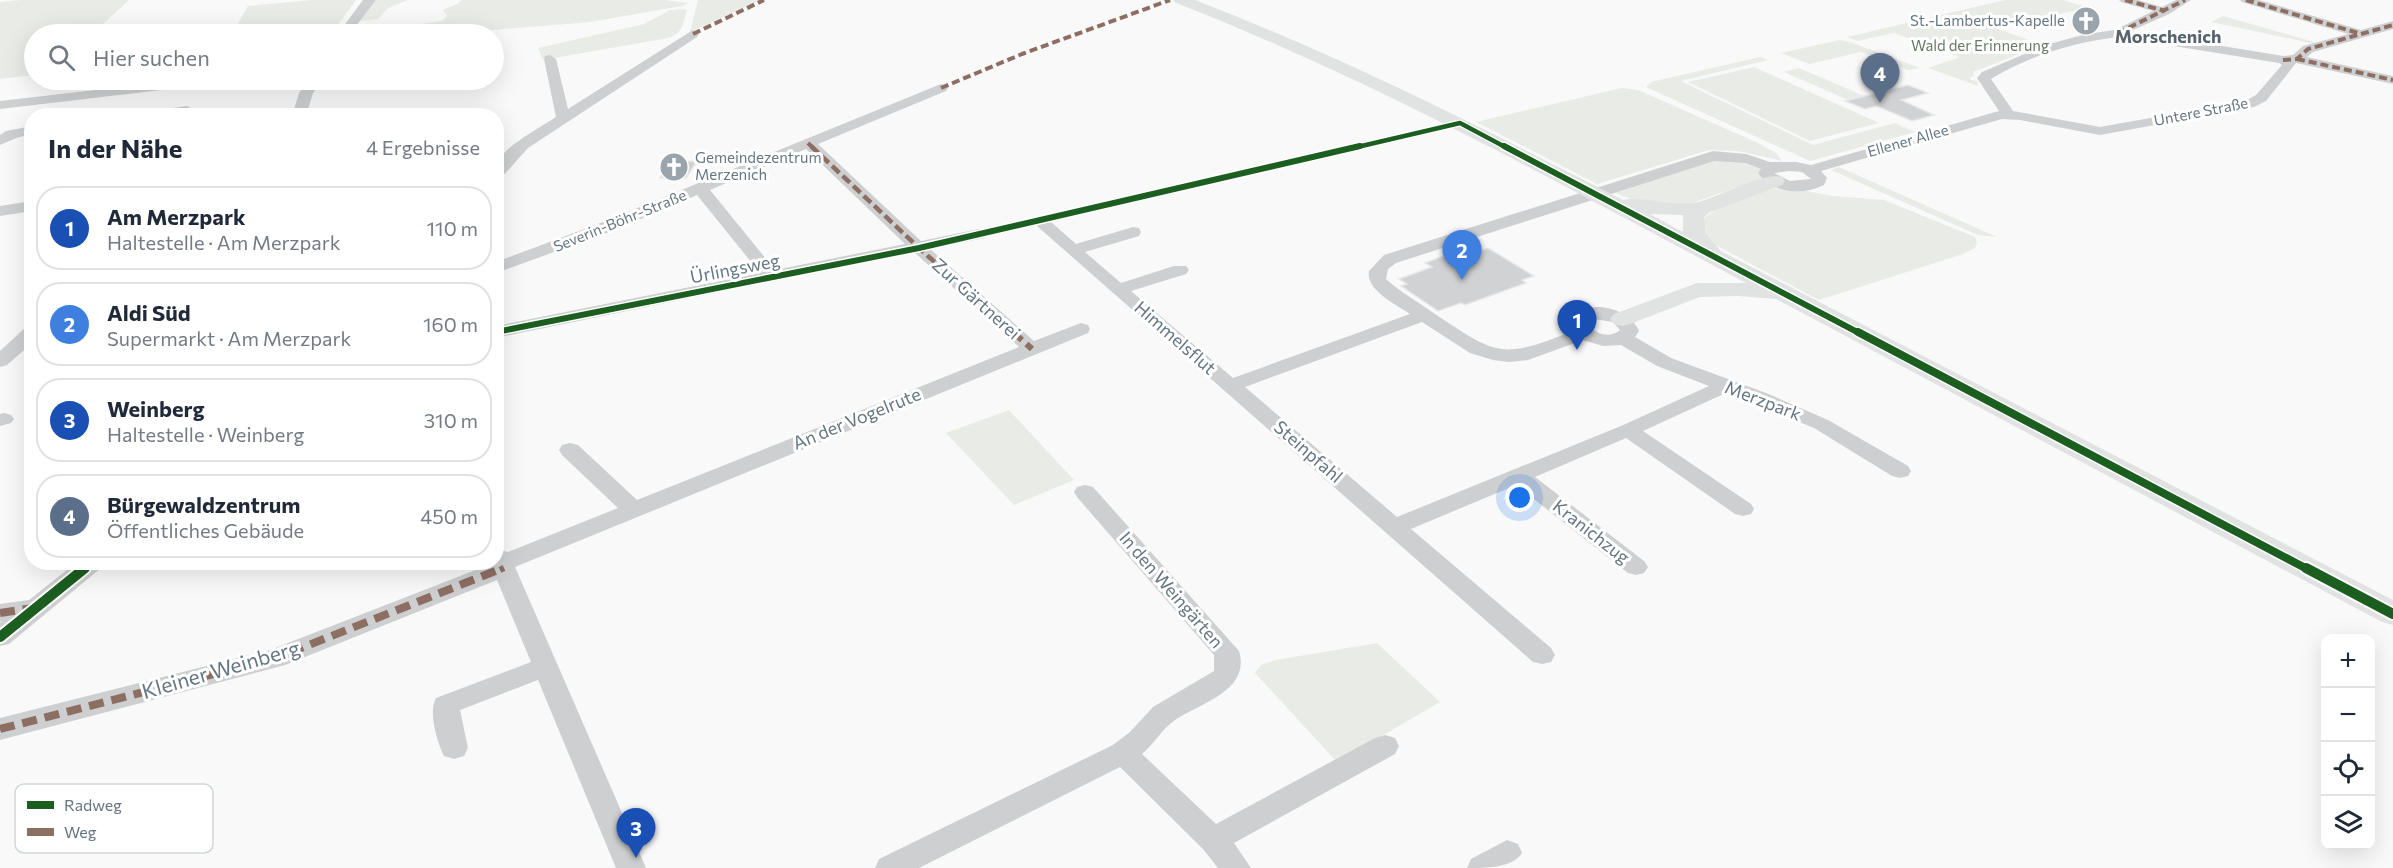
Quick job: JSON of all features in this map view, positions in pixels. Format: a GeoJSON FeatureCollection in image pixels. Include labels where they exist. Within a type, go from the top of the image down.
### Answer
{"type":"FeatureCollection","features":[{"type":"Feature","properties":{"kind":"main road"},"geometry":{"type":"LineString","coordinates":[[1181,0],[1251,26],[1384,85],[1607,194],[1686,241],[1798,301],[2393,614]]}},
{"type":"Feature","properties":{"kind":"main road"},"geometry":{"type":"LineString","coordinates":[[1717,257],[1702,245],[1694,234],[1692,225],[1694,214],[1773,174]]}},
{"type":"Feature","properties":{"kind":"main road"},"geometry":{"type":"LineString","coordinates":[[1607,194],[1664,210],[1703,208]]}},
{"type":"Feature","properties":{"kind":"main road"},"geometry":{"type":"LineString","coordinates":[[1622,329],[1697,290],[1705,281],[1706,261],[1686,241]]}},
{"type":"Feature","properties":{"kind":"main road"},"geometry":{"type":"LineString","coordinates":[[1697,290],[1744,289],[1798,301]]}},
{"type":"Feature","properties":{"kind":"street"},"geometry":{"type":"LineString","coordinates":[[351,24],[370,0]]}},
{"type":"Feature","properties":{"kind":"street"},"geometry":{"type":"LineString","coordinates":[[2125,0],[2165,10]]}},
{"type":"Feature","properties":{"kind":"street"},"geometry":{"type":"LineString","coordinates":[[2118,33],[2185,0]]}},
{"type":"Feature","properties":{"kind":"street"},"geometry":{"type":"LineString","coordinates":[[2246,0],[2358,33]]}},
{"type":"Feature","properties":{"kind":"street"},"geometry":{"type":"LineString","coordinates":[[2290,59],[2308,49],[2358,33],[2393,25]]}},
{"type":"Feature","properties":{"kind":"street"},"geometry":{"type":"LineString","coordinates":[[2008,115],[1997,95],[1989,88],[1984,78],[1987,75],[2050,49],[2107,34],[2118,33],[2290,59],[2393,80]]}},
{"type":"Feature","properties":{"kind":"street"},"geometry":{"type":"LineString","coordinates":[[504,165],[514,152],[563,118],[693,34]]}},
{"type":"Feature","properties":{"kind":"street"},"geometry":{"type":"LineString","coordinates":[[550,59],[563,118]]}},
{"type":"Feature","properties":{"kind":"street","name":"Untere Straße"},"geometry":{"type":"LineString","coordinates":[[2008,115],[2100,131],[2249,104],[2261,98],[2290,64],[2290,59]]}},
{"type":"Feature","properties":{"kind":"street","name":"Severin-Böhr-Straße"},"geometry":{"type":"LineString","coordinates":[[504,265],[701,189],[941,88]]}},
{"type":"Feature","properties":{"kind":"street"},"geometry":{"type":"LineString","coordinates":[[0,105],[122,90]]}},
{"type":"Feature","properties":{"kind":"street"},"geometry":{"type":"LineString","coordinates":[[189,108],[199,90]]}},
{"type":"Feature","properties":{"kind":"street"},"geometry":{"type":"LineString","coordinates":[[301,108],[308,90]]}},
{"type":"Feature","properties":{"kind":"street","name":"Ellener Allee"},"geometry":{"type":"LineString","coordinates":[[1773,174],[1794,186],[1813,185],[1818,182],[1819,178],[1809,170],[2008,115]]}},
{"type":"Feature","properties":{"kind":"street"},"geometry":{"type":"LineString","coordinates":[[5,137],[24,132]]}},
{"type":"Feature","properties":{"kind":"street","name":"Zur Gärtnerei"},"geometry":{"type":"LineString","coordinates":[[808,143],[919,248],[1032,349]]}},
{"type":"Feature","properties":{"kind":"street"},"geometry":{"type":"LineString","coordinates":[[1584,333],[1526,355],[1496,355],[1464,343],[1391,292],[1378,281],[1376,274],[1378,268],[1390,259],[1572,201],[1607,194],[1713,156],[1749,159],[1773,174]]}},
{"type":"Feature","properties":{"kind":"street"},"geometry":{"type":"LineString","coordinates":[[701,189],[771,276]]}},
{"type":"Feature","properties":{"kind":"street"},"geometry":{"type":"LineString","coordinates":[[0,211],[24,207]]}},
{"type":"Feature","properties":{"kind":"street","name":"Himmelsflut"},"geometry":{"type":"LineString","coordinates":[[1045,226],[1230,386]]}},
{"type":"Feature","properties":{"kind":"street"},"geometry":{"type":"LineString","coordinates":[[1073,249],[1132,232]]}},
{"type":"Feature","properties":{"kind":"street","name":"Ürlingsweg"},"geometry":{"type":"LineString","coordinates":[[504,330],[979,234]]}},
{"type":"Feature","properties":{"kind":"street","name":"Himmelsflut"},"geometry":{"type":"LineString","coordinates":[[1119,289],[1180,270]]}},
{"type":"Feature","properties":{"kind":"street"},"geometry":{"type":"LineString","coordinates":[[1599,313],[1622,329],[1599,339],[1584,333],[1578,321],[1585,315],[1599,313]]}},
{"type":"Feature","properties":{"kind":"street"},"geometry":{"type":"LineString","coordinates":[[1230,386],[1425,315]]}},
{"type":"Feature","properties":{"kind":"street","name":"An der Vogelrute"},"geometry":{"type":"LineString","coordinates":[[504,560],[1081,329]]}},
{"type":"Feature","properties":{"kind":"street","name":"Merzpark"},"geometry":{"type":"LineString","coordinates":[[1622,329],[1664,362],[1759,397],[1821,424],[1900,471]]}},
{"type":"Feature","properties":{"kind":"street"},"geometry":{"type":"LineString","coordinates":[[0,361],[24,339]]}},
{"type":"Feature","properties":{"kind":"street","name":"Steinpfahl"},"geometry":{"type":"LineString","coordinates":[[1230,386],[1542,655]]}},
{"type":"Feature","properties":{"kind":"street"},"geometry":{"type":"LineString","coordinates":[[1395,527],[1628,430],[1725,386]]}},
{"type":"Feature","properties":{"kind":"street"},"geometry":{"type":"LineString","coordinates":[[1628,430],[1743,508]]}},
{"type":"Feature","properties":{"kind":"street"},"geometry":{"type":"LineString","coordinates":[[570,450],[633,509]]}},
{"type":"Feature","properties":{"kind":"street","name":"Kranichzug"},"geometry":{"type":"LineString","coordinates":[[1518,475],[1636,567]]}},
{"type":"Feature","properties":{"kind":"street","name":"In den Weingärten"},"geometry":{"type":"LineString","coordinates":[[890,868],[1123,753],[1140,740],[1162,714],[1221,681],[1228,674],[1229,661],[1226,651],[1085,492]]}},
{"type":"Feature","properties":{"kind":"street"},"geometry":{"type":"LineString","coordinates":[[504,568],[631,868]]}},
{"type":"Feature","properties":{"kind":"street"},"geometry":{"type":"LineString","coordinates":[[0,638],[83,570]]}},
{"type":"Feature","properties":{"kind":"street","name":"Kleiner Weinberg"},"geometry":{"type":"LineString","coordinates":[[0,729],[276,658],[480,570]]}},
{"type":"Feature","properties":{"kind":"street"},"geometry":{"type":"LineString","coordinates":[[0,613],[36,608]]}},
{"type":"Feature","properties":{"kind":"street"},"geometry":{"type":"LineString","coordinates":[[454,748],[444,705],[546,667]]}},
{"type":"Feature","properties":{"kind":"street"},"geometry":{"type":"LineString","coordinates":[[1213,840],[1385,746]]}},
{"type":"Feature","properties":{"kind":"street"},"geometry":{"type":"LineString","coordinates":[[1123,753],[1213,840],[1236,868]]}},
{"type":"Feature","properties":{"kind":"green space"},"geometry":{"type":"Polygon","coordinates":[[[129,0],[103,24],[24,24],[24,76],[0,79],[0,2],[129,0]]]}},
{"type":"Feature","properties":{"kind":"green space"},"geometry":{"type":"Polygon","coordinates":[[[312,0],[356,0],[338,24],[238,24],[248,6],[312,0]]]}},
{"type":"Feature","properties":{"kind":"green space"},"geometry":{"type":"Polygon","coordinates":[[[376,0],[408,0],[388,8],[378,19],[360,21],[376,0]]]}},
{"type":"Feature","properties":{"kind":"green space"},"geometry":{"type":"Polygon","coordinates":[[[462,0],[664,0],[688,3],[682,6],[590,22],[504,29],[504,24],[421,24],[442,21],[447,16],[443,10],[462,0]]]}},
{"type":"Feature","properties":{"kind":"green space"},"geometry":{"type":"Polygon","coordinates":[[[698,0],[760,0],[690,32],[698,0]]]}},
{"type":"Feature","properties":{"kind":"green space","name":"Wald der Erinnerung"},"geometry":{"type":"Polygon","coordinates":[[[2005,0],[2063,0],[2089,8],[1993,27],[2042,45],[1973,72],[1974,77],[1970,77],[1971,80],[1977,81],[1978,86],[1928,68],[1960,57],[1894,33],[1858,41],[1847,37],[2005,0]]]}},
{"type":"Feature","properties":{"kind":"green space"},"geometry":{"type":"Polygon","coordinates":[[[670,10],[687,10],[683,24],[680,31],[668,38],[543,60],[538,48],[644,24],[670,10]]]}},
{"type":"Feature","properties":{"kind":"green space"},"geometry":{"type":"Polygon","coordinates":[[[2223,16],[2314,42],[2211,22],[2223,16]]]}},
{"type":"Feature","properties":{"kind":"green space"},"geometry":{"type":"Polygon","coordinates":[[[1840,40],[1920,68],[1908,70],[1861,52],[1809,64],[1781,53],[1840,40]]]}},
{"type":"Feature","properties":{"kind":"green space"},"geometry":{"type":"Polygon","coordinates":[[[1760,57],[1768,60],[1681,81],[1813,145],[1895,123],[1915,132],[1810,161],[1646,87],[1651,82],[1760,57]]]}},
{"type":"Feature","properties":{"kind":"green space"},"geometry":{"type":"Polygon","coordinates":[[[1754,67],[1879,123],[1810,141],[1688,82],[1754,67]]]}},
{"type":"Feature","properties":{"kind":"green space"},"geometry":{"type":"Polygon","coordinates":[[[1799,68],[1864,96],[1848,100],[1784,72],[1799,68]]]}},
{"type":"Feature","properties":{"kind":"green space"},"geometry":{"type":"Polygon","coordinates":[[[1622,88],[1638,90],[1758,143],[1776,153],[1782,161],[1738,151],[1709,150],[1597,184],[1476,122],[1622,88]]]}},
{"type":"Feature","properties":{"kind":"green space"},"geometry":{"type":"Polygon","coordinates":[[[1712,160],[1744,162],[1761,169],[1762,178],[1687,205],[1640,202],[1615,193],[1712,160]]]}},
{"type":"Feature","properties":{"kind":"green space"},"geometry":{"type":"Polygon","coordinates":[[[1839,167],[1997,237],[1978,235],[1831,170],[1839,167]]]}},
{"type":"Feature","properties":{"kind":"green space"},"geometry":{"type":"Polygon","coordinates":[[[1785,187],[1833,196],[1884,200],[1975,237],[1977,243],[1975,248],[1963,254],[1819,300],[1706,240],[1702,220],[1710,213],[1741,198],[1785,187]]]}},
{"type":"Feature","properties":{"kind":"green space"},"geometry":{"type":"Polygon","coordinates":[[[1009,410],[1074,480],[1014,505],[946,433],[1009,410]]]}},
{"type":"Feature","properties":{"kind":"green space"},"geometry":{"type":"Polygon","coordinates":[[[1377,643],[1440,702],[1337,762],[1255,673],[1261,665],[1276,660],[1377,643]]]}},
{"type":"Feature","properties":{"kind":"building"},"geometry":{"type":"Polygon","coordinates":[[[1908,85],[1928,93],[1901,100],[1934,115],[1912,121],[1877,106],[1865,109],[1845,101],[1908,85]]]}},
{"type":"Feature","properties":{"kind":"building","name":"Gemeindezentrum Merzenich"},"geometry":{"type":"Polygon","coordinates":[[[697,161],[686,178],[660,178],[671,162],[697,161]]]}},
{"type":"Feature","properties":{"kind":"building"},"geometry":{"type":"Polygon","coordinates":[[[1488,248],[1534,276],[1522,280],[1526,283],[1465,305],[1461,303],[1438,311],[1401,286],[1407,284],[1399,279],[1432,267],[1425,263],[1443,256],[1451,261],[1488,248]]]}},
{"type":"Feature","properties":{"kind":"marked path"},"geometry":{"type":"LineString","coordinates":[[693,34],[764,0]]}},
{"type":"Feature","properties":{"kind":"marked path"},"geometry":{"type":"LineString","coordinates":[[941,88],[1022,54],[1170,0]]}},
{"type":"Feature","properties":{"kind":"marked path"},"geometry":{"type":"LineString","coordinates":[[2125,0],[2165,11]]}},
{"type":"Feature","properties":{"kind":"marked path"},"geometry":{"type":"LineString","coordinates":[[2118,33],[2185,0]]}},
{"type":"Feature","properties":{"kind":"marked path"},"geometry":{"type":"LineString","coordinates":[[2246,0],[2358,33]]}},
{"type":"Feature","properties":{"kind":"marked path"},"geometry":{"type":"LineString","coordinates":[[2283,60],[2297,59],[2308,49],[2393,25]]}},
{"type":"Feature","properties":{"kind":"marked path"},"geometry":{"type":"LineString","coordinates":[[2297,59],[2393,80]]}},
{"type":"Feature","properties":{"kind":"marked path"},"geometry":{"type":"LineString","coordinates":[[808,143],[919,248],[1032,349]]}},
{"type":"Feature","properties":{"kind":"marked path"},"geometry":{"type":"LineString","coordinates":[[0,729],[276,658],[499,570]]}},
{"type":"Feature","properties":{"kind":"marked path"},"geometry":{"type":"LineString","coordinates":[[0,613],[33,608]]}},
{"type":"Feature","properties":{"kind":"cycle path"},"geometry":{"type":"LineString","coordinates":[[504,330],[919,248],[1460,123],[2393,614]]}},
{"type":"Feature","properties":{"kind":"cycle path"},"geometry":{"type":"LineString","coordinates":[[0,637],[83,570]]}},
{"type":"Feature","properties":{"kind":"place","name":"St.-Lambertus-Kapelle"},"geometry":{"type":"Point","coordinates":[2086,21]}},
{"type":"Feature","properties":{"kind":"place","name":"Bürgewaldzentrum"},"geometry":{"type":"Point","coordinates":[1880,103]}},
{"type":"Feature","properties":{"kind":"place","name":"Gemeindezentrum Merzenich"},"geometry":{"type":"Point","coordinates":[674,167]}},
{"type":"Feature","properties":{"kind":"place","name":"Aldi Süd"},"geometry":{"type":"Point","coordinates":[1462,280]}},
{"type":"Feature","properties":{"kind":"place","name":"Am Merzpark"},"geometry":{"type":"Point","coordinates":[1577,350]}},
{"type":"Feature","properties":{"kind":"place","name":"Weinberg"},"geometry":{"type":"Point","coordinates":[636,858]}},
{"type":"Feature","properties":{"kind":"district","name":"Morschenich"},"geometry":{"type":"Point","coordinates":[2168,37]}}]}
